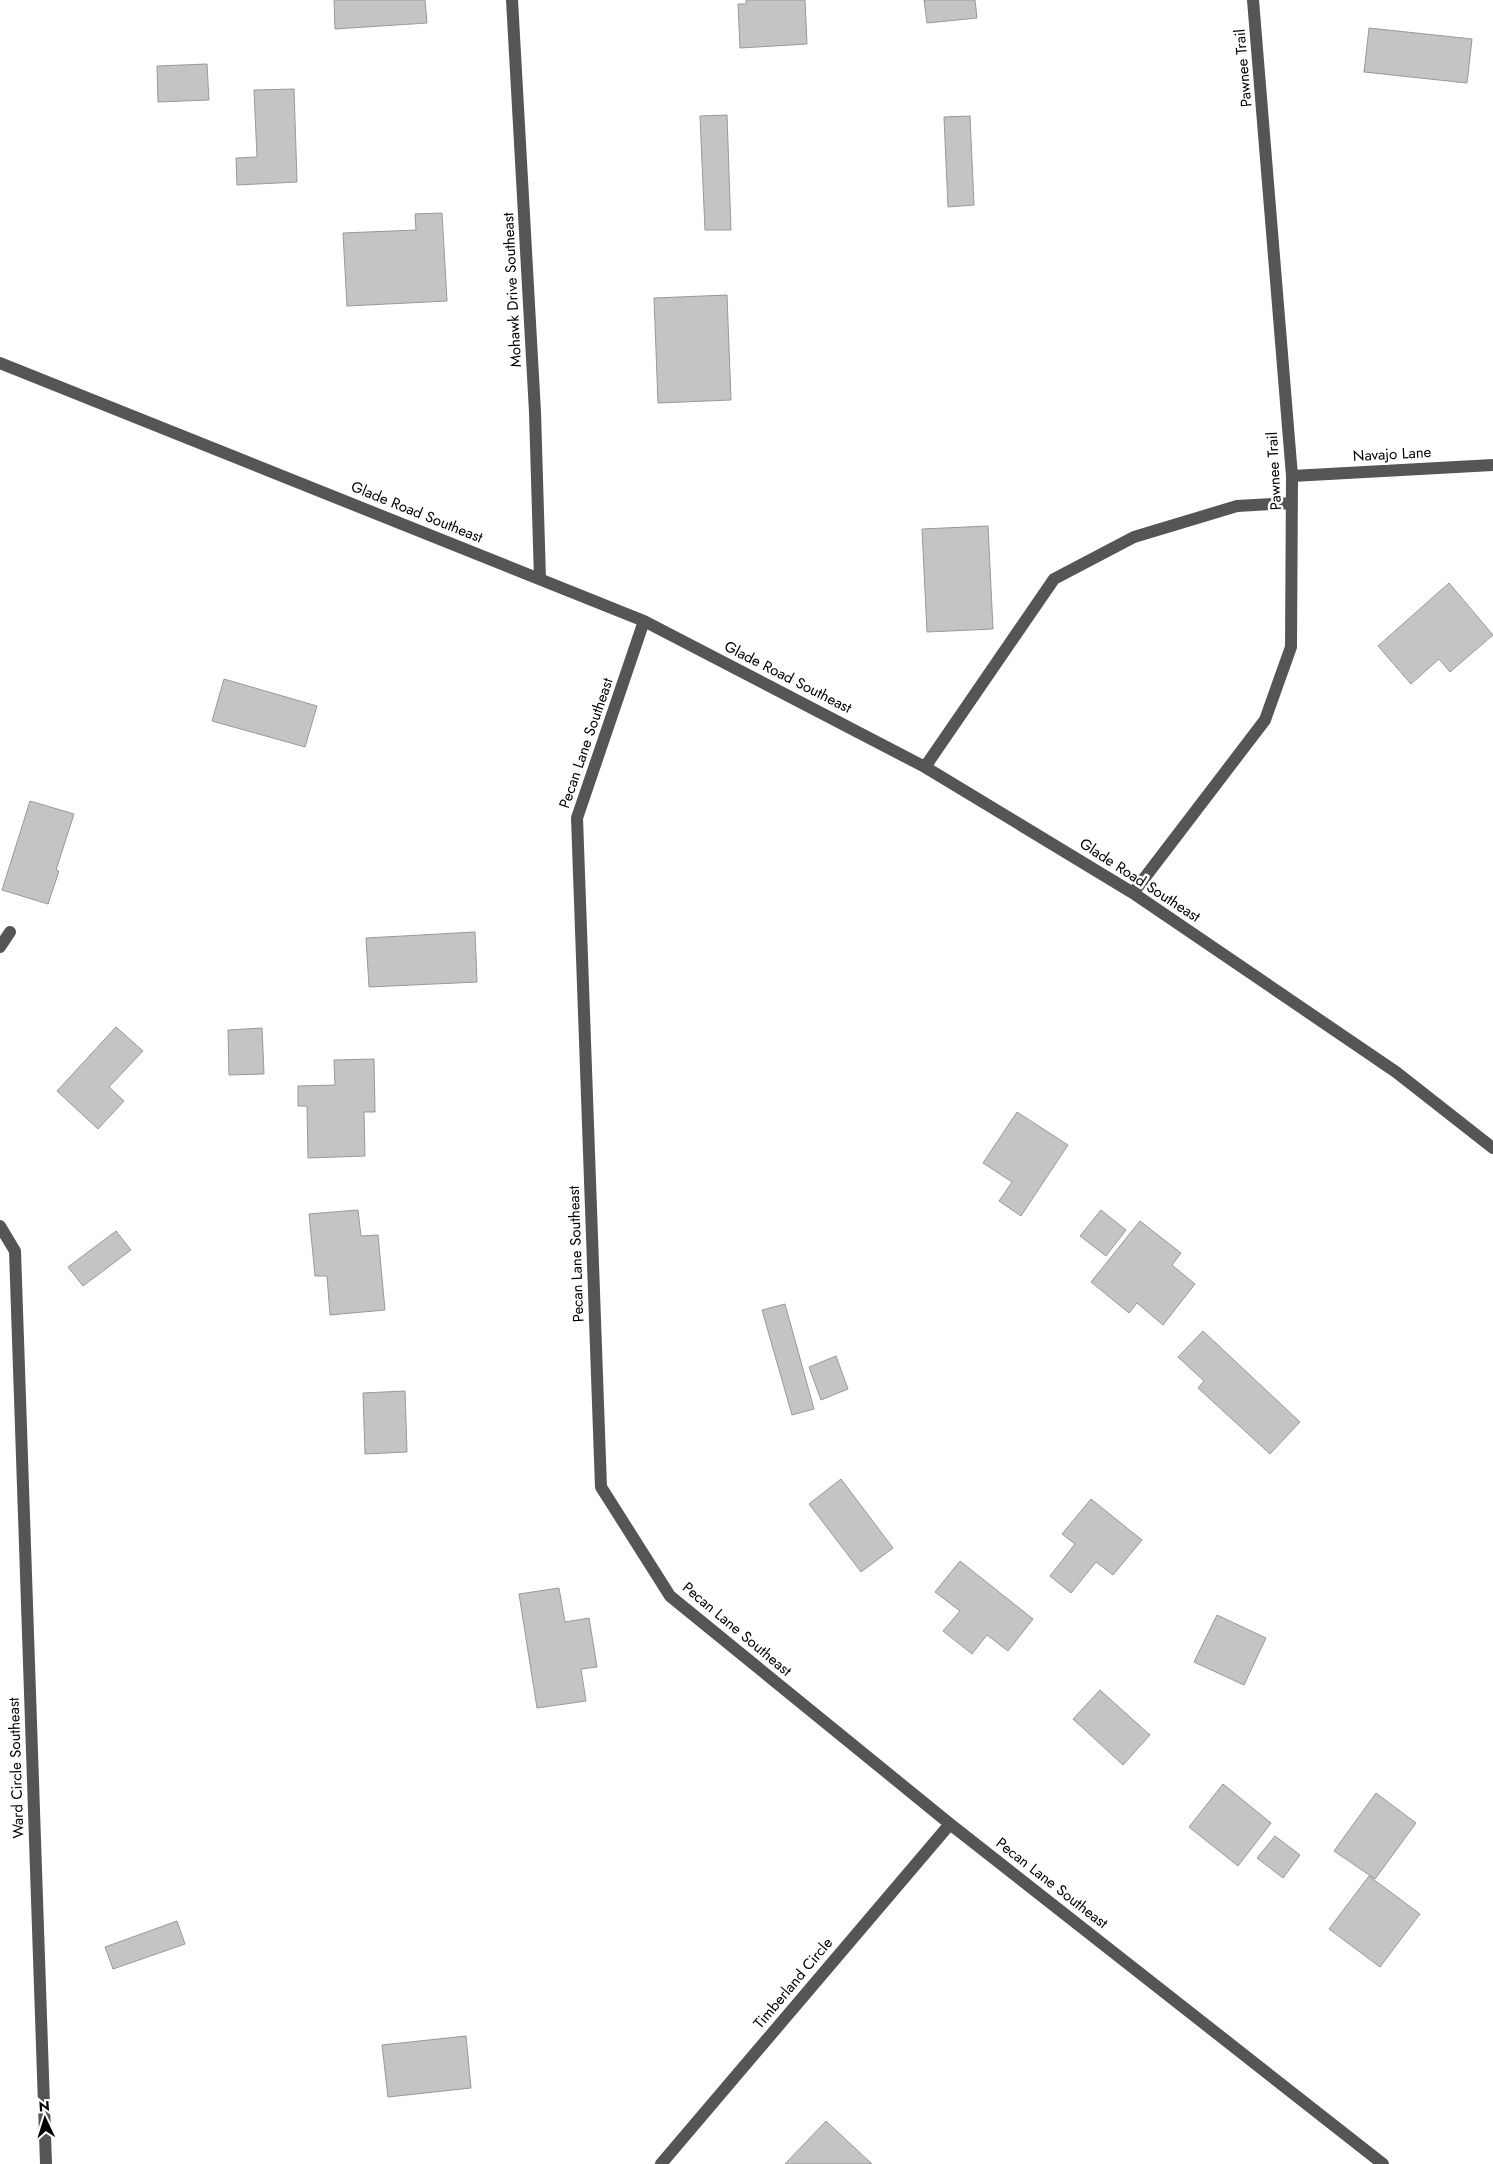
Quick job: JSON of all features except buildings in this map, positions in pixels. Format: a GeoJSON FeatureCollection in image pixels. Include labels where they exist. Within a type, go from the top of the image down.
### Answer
{"type":"FeatureCollection","features":[{"type":"Feature","properties":{"kind":"street","name":"Mohawk Drive Southeast"},"geometry":{"type":"LineString","coordinates":[[512,0],[535,412],[540,579]]}},
{"type":"Feature","properties":{"kind":"street","name":"Pawnee Trail"},"geometry":{"type":"LineString","coordinates":[[1133,894],[1265,720],[1291,647],[1292,476],[1253,0]]}},
{"type":"Feature","properties":{"kind":"street","name":"Glade Road Southeast"},"geometry":{"type":"LineString","coordinates":[[0,362],[644,621],[925,767],[1133,894],[1396,1072],[1493,1148]]}},
{"type":"Feature","properties":{"kind":"street","name":"Navajo Lane"},"geometry":{"type":"LineString","coordinates":[[1292,476],[1493,465]]}},
{"type":"Feature","properties":{"kind":"street"},"geometry":{"type":"LineString","coordinates":[[925,767],[1054,579],[1134,537],[1237,506],[1292,504]]}},
{"type":"Feature","properties":{"kind":"street","name":"Pecan Lane Southeast"},"geometry":{"type":"LineString","coordinates":[[644,621],[577,818],[601,1487],[670,1596],[950,1824],[1383,2164]]}},
{"type":"Feature","properties":{"kind":"street"},"geometry":{"type":"LineString","coordinates":[[0,947],[10,932]]}},
{"type":"Feature","properties":{"kind":"street","name":"Ward Circle Southeast"},"geometry":{"type":"LineString","coordinates":[[0,1226],[15,1251],[46,2164]]}},
{"type":"Feature","properties":{"kind":"street","name":"Timberland Circle"},"geometry":{"type":"LineString","coordinates":[[661,2164],[950,1824]]}}]}
